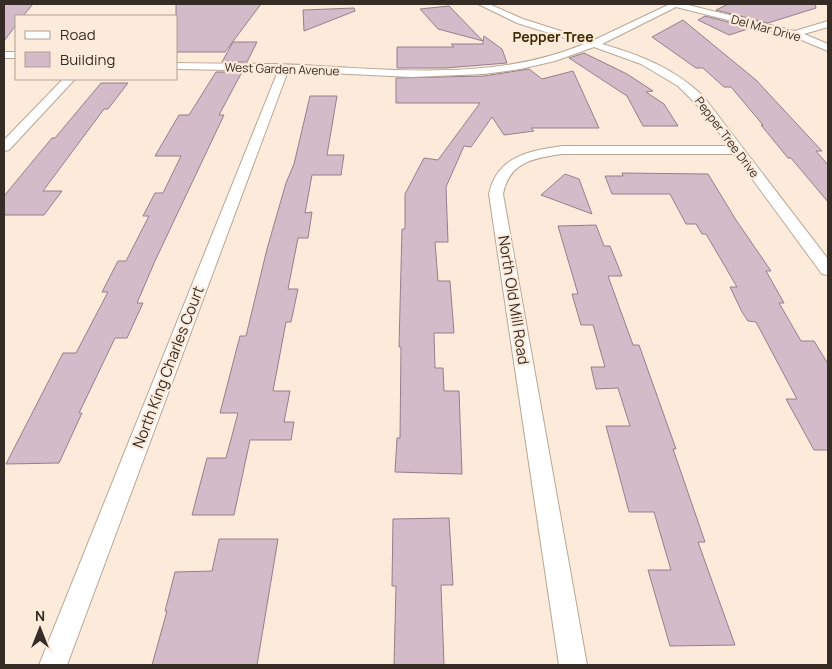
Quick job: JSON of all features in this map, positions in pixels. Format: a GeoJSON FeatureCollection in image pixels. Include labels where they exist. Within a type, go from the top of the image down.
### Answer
{"type":"FeatureCollection","features":[{"type":"Feature","properties":{"kind":"street","name":"Pepper Tree Drive"},"geometry":{"type":"LineString","coordinates":[[482,4],[520,21],[592,43],[652,65],[682,83],[699,98],[828,270]]}},
{"type":"Feature","properties":{"kind":"street"},"geometry":{"type":"LineString","coordinates":[[388,73],[454,73],[507,68],[557,58],[675,4]]}},
{"type":"Feature","properties":{"kind":"street","name":"Del Mar Drive"},"geometry":{"type":"LineString","coordinates":[[675,4],[795,34],[828,48]]}},
{"type":"Feature","properties":{"kind":"street"},"geometry":{"type":"LineString","coordinates":[[795,34],[828,24]]}},
{"type":"Feature","properties":{"kind":"street","name":"West Garden Avenue"},"geometry":{"type":"LineString","coordinates":[[178,66],[284,68],[388,73]]}},
{"type":"Feature","properties":{"kind":"street","name":"North King Charles Court"},"geometry":{"type":"LineString","coordinates":[[52,665],[284,68]]}},
{"type":"Feature","properties":{"kind":"street"},"geometry":{"type":"LineString","coordinates":[[4,147],[68,80]]}},
{"type":"Feature","properties":{"kind":"street","name":"North Old Mill Road"},"geometry":{"type":"LineString","coordinates":[[573,665],[496,194],[497,186],[506,170],[520,160],[547,152],[562,150],[738,150]]}},
{"type":"Feature","properties":{"kind":"building"},"geometry":{"type":"Polygon","coordinates":[[[4,4],[33,4],[24,15],[15,15],[15,26],[4,41],[4,4]]]}},
{"type":"Feature","properties":{"kind":"building"},"geometry":{"type":"Polygon","coordinates":[[[176,4],[261,4],[225,52],[178,52],[178,15],[176,15],[176,4]]]}},
{"type":"Feature","properties":{"kind":"building"},"geometry":{"type":"Polygon","coordinates":[[[728,4],[815,4],[816,8],[768,23],[716,10],[728,4]]]}},
{"type":"Feature","properties":{"kind":"building"},"geometry":{"type":"Polygon","coordinates":[[[449,6],[483,41],[438,29],[420,9],[449,6]]]}},
{"type":"Feature","properties":{"kind":"building"},"geometry":{"type":"Polygon","coordinates":[[[354,8],[355,11],[304,31],[303,10],[354,8]]]}},
{"type":"Feature","properties":{"kind":"building"},"geometry":{"type":"Polygon","coordinates":[[[705,16],[751,28],[729,35],[698,20],[705,16]]]}},
{"type":"Feature","properties":{"kind":"building"},"geometry":{"type":"Polygon","coordinates":[[[683,20],[756,80],[822,151],[816,151],[828,165],[828,202],[791,158],[788,158],[731,87],[724,87],[703,68],[696,68],[652,37],[683,20]]]}},
{"type":"Feature","properties":{"kind":"building"},"geometry":{"type":"Polygon","coordinates":[[[484,36],[502,49],[507,63],[445,68],[397,68],[397,47],[454,47],[451,44],[483,44],[484,36]]]}},
{"type":"Feature","properties":{"kind":"building"},"geometry":{"type":"Polygon","coordinates":[[[233,42],[257,42],[247,62],[222,62],[233,42]]]}},
{"type":"Feature","properties":{"kind":"building"},"geometry":{"type":"Polygon","coordinates":[[[584,53],[627,74],[653,91],[646,92],[664,104],[678,126],[643,126],[627,96],[569,58],[584,53]]]}},
{"type":"Feature","properties":{"kind":"building"},"geometry":{"type":"Polygon","coordinates":[[[529,69],[542,79],[573,71],[599,128],[531,128],[534,131],[504,135],[492,117],[471,147],[464,146],[446,187],[448,242],[435,242],[438,281],[450,281],[454,333],[434,333],[435,368],[443,368],[444,391],[459,391],[462,474],[395,472],[397,438],[400,438],[401,347],[399,347],[402,229],[405,229],[405,194],[424,158],[438,160],[480,103],[396,103],[396,78],[484,76],[529,69]]]}},
{"type":"Feature","properties":{"kind":"building"},"geometry":{"type":"Polygon","coordinates":[[[216,72],[242,72],[219,115],[224,115],[155,261],[137,303],[143,303],[127,338],[115,338],[79,413],[82,413],[59,463],[6,464],[63,353],[76,353],[108,292],[102,292],[118,261],[126,261],[149,216],[143,216],[155,193],[163,193],[181,156],[155,156],[179,115],[189,115],[216,72]]]}},
{"type":"Feature","properties":{"kind":"building"},"geometry":{"type":"Polygon","coordinates":[[[101,83],[128,83],[108,109],[104,109],[43,191],[62,191],[44,215],[4,215],[4,196],[101,83]]]}},
{"type":"Feature","properties":{"kind":"building"},"geometry":{"type":"Polygon","coordinates":[[[310,96],[337,96],[327,155],[344,155],[341,175],[312,175],[305,213],[312,212],[308,238],[298,238],[288,289],[298,289],[291,322],[286,322],[273,391],[290,391],[284,422],[294,422],[291,440],[250,440],[234,515],[192,515],[207,458],[226,458],[238,413],[220,413],[240,336],[246,336],[267,249],[286,183],[294,164],[310,96]]]}},
{"type":"Feature","properties":{"kind":"building"},"geometry":{"type":"Polygon","coordinates":[[[622,173],[708,174],[736,220],[771,271],[766,271],[784,303],[779,303],[801,341],[814,341],[828,364],[828,450],[814,450],[786,399],[797,399],[756,322],[748,321],[742,312],[730,287],[737,287],[706,234],[702,234],[696,224],[686,224],[670,194],[612,194],[605,176],[623,176],[622,173]]]}},
{"type":"Feature","properties":{"kind":"building"},"geometry":{"type":"Polygon","coordinates":[[[565,174],[579,179],[592,214],[541,195],[565,174]]]}},
{"type":"Feature","properties":{"kind":"building"},"geometry":{"type":"Polygon","coordinates":[[[596,225],[604,246],[610,246],[622,276],[608,276],[633,345],[639,345],[676,449],[673,449],[705,542],[698,542],[735,645],[670,646],[648,570],[671,570],[654,512],[629,512],[606,426],[630,426],[618,388],[596,389],[591,367],[605,367],[593,325],[581,325],[572,294],[578,294],[558,226],[596,225]]]}},
{"type":"Feature","properties":{"kind":"building"},"geometry":{"type":"Polygon","coordinates":[[[449,518],[453,585],[441,585],[444,665],[394,665],[396,586],[392,586],[393,519],[449,518]]]}},
{"type":"Feature","properties":{"kind":"building"},"geometry":{"type":"Polygon","coordinates":[[[219,539],[278,539],[257,665],[152,665],[167,611],[165,611],[175,572],[212,571],[219,539]]]}},
{"type":"Feature","properties":{"kind":"district","name":"Pepper Tree"},"geometry":{"type":"Point","coordinates":[553,36]}}]}
